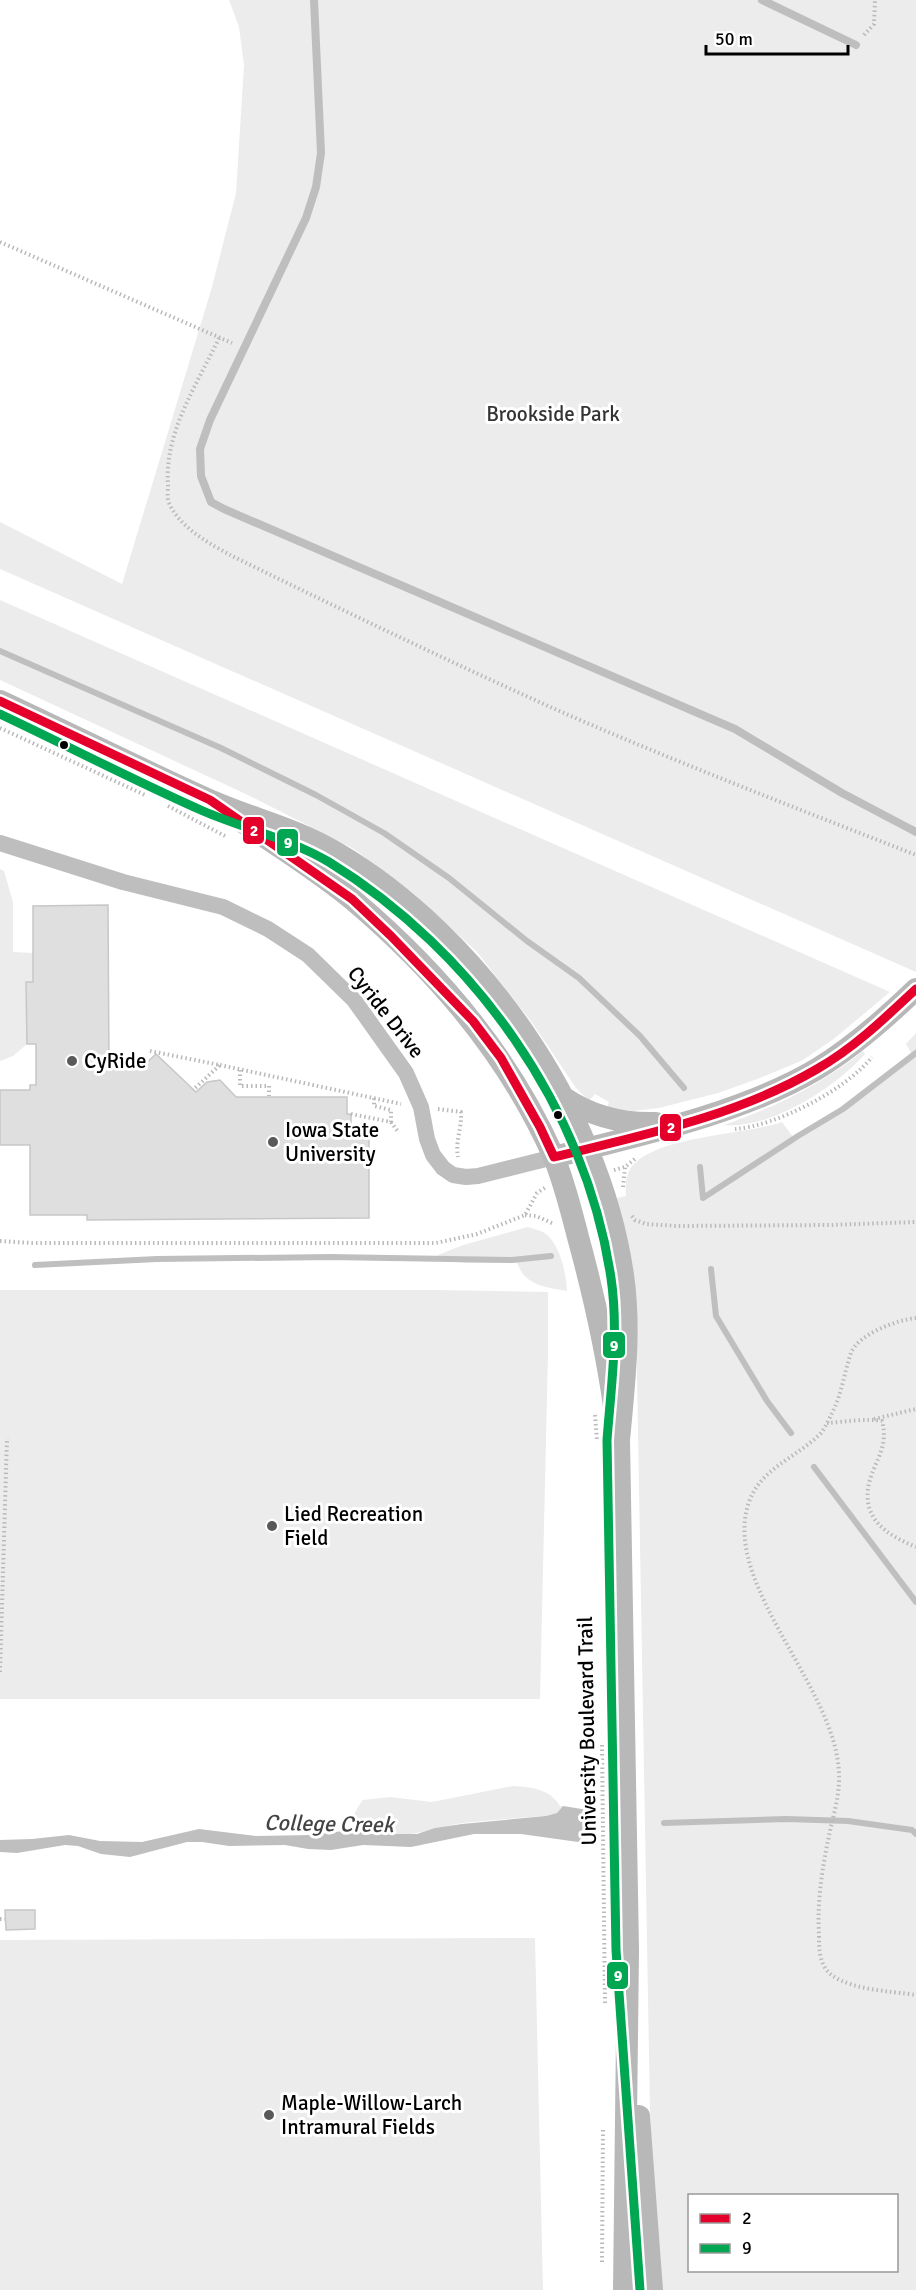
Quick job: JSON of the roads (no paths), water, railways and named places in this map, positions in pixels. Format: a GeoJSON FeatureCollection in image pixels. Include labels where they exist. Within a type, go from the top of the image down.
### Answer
{"type":"FeatureCollection","features":[{"type":"Feature","properties":{"kind":"main road"},"geometry":{"type":"LineString","coordinates":[[0,701],[210,800],[275,824],[334,851],[367,873],[433,926],[483,979],[527,1038],[562,1096],[588,1148],[618,1245],[627,1320],[626,1367],[619,1440],[627,1950],[624,2290]]}},
{"type":"Feature","properties":{"kind":"main road"},"geometry":{"type":"LineString","coordinates":[[210,800],[352,900],[442,986],[501,1058],[540,1127],[554,1157],[590,1278],[612,1390],[619,1440]]}},
{"type":"Feature","properties":{"kind":"main road"},"geometry":{"type":"LineString","coordinates":[[554,1157],[721,1111],[770,1091],[816,1069],[854,1044],[916,989]]}},
{"type":"Feature","properties":{"kind":"main road"},"geometry":{"type":"LineString","coordinates":[[562,1096],[590,1113],[610,1119],[636,1123],[682,1122]]}},
{"type":"Feature","properties":{"kind":"main road"},"geometry":{"type":"LineString","coordinates":[[627,1950],[652,2290]]}},
{"type":"Feature","properties":{"kind":"street","name":"Cyride Drive"},"geometry":{"type":"LineString","coordinates":[[0,843],[123,882],[223,907],[268,929],[308,955],[354,1000],[406,1073],[421,1107],[427,1139],[433,1155],[443,1168],[453,1175],[478,1176],[554,1157]]}},
{"type":"Feature","properties":{"kind":"lane"},"geometry":{"type":"LineString","coordinates":[[314,0],[321,153],[316,187],[306,218],[210,420],[200,449],[201,476],[211,502],[735,729],[843,793],[916,832]]}},
{"type":"Feature","properties":{"kind":"lane"},"geometry":{"type":"LineString","coordinates":[[762,0],[856,45]]}},
{"type":"Feature","properties":{"kind":"waterway"},"geometry":{"type":"LineString","coordinates":[[0,651],[221,748],[316,795],[384,833],[449,878],[527,941],[579,978],[640,1036],[684,1088]]}},
{"type":"Feature","properties":{"kind":"waterway"},"geometry":{"type":"LineString","coordinates":[[700,1167],[703,1198],[843,1109],[916,1053]]}},
{"type":"Feature","properties":{"kind":"waterway"},"geometry":{"type":"LineString","coordinates":[[35,1265],[157,1259],[330,1257],[512,1260],[551,1256]]}},
{"type":"Feature","properties":{"kind":"waterway"},"geometry":{"type":"LineString","coordinates":[[711,1269],[716,1316],[767,1401],[791,1433]]}},
{"type":"Feature","properties":{"kind":"waterway"},"geometry":{"type":"LineString","coordinates":[[814,1467],[916,1602]]}},
{"type":"Feature","properties":{"kind":"waterway","name":"College Creek"},"geometry":{"type":"LineString","coordinates":[[664,1823],[786,1819],[848,1821],[912,1830],[916,1834]]}},
{"type":"Feature","properties":{"kind":"place","name":"CyRide"},"geometry":{"type":"Point","coordinates":[72,1061]}},
{"type":"Feature","properties":{"kind":"place","name":"Iowa State University"},"geometry":{"type":"Point","coordinates":[273,1142]}},
{"type":"Feature","properties":{"kind":"place","name":"Lied Recreation Field"},"geometry":{"type":"Point","coordinates":[272,1526]}},
{"type":"Feature","properties":{"kind":"place","name":"Maple-Willow-Larch Intramural Fields"},"geometry":{"type":"Point","coordinates":[269,2115]}},
{"type":"Feature","properties":{"kind":"park label","name":"Brookside Park"},"geometry":{"type":"Point","coordinates":[553,414]}}]}
